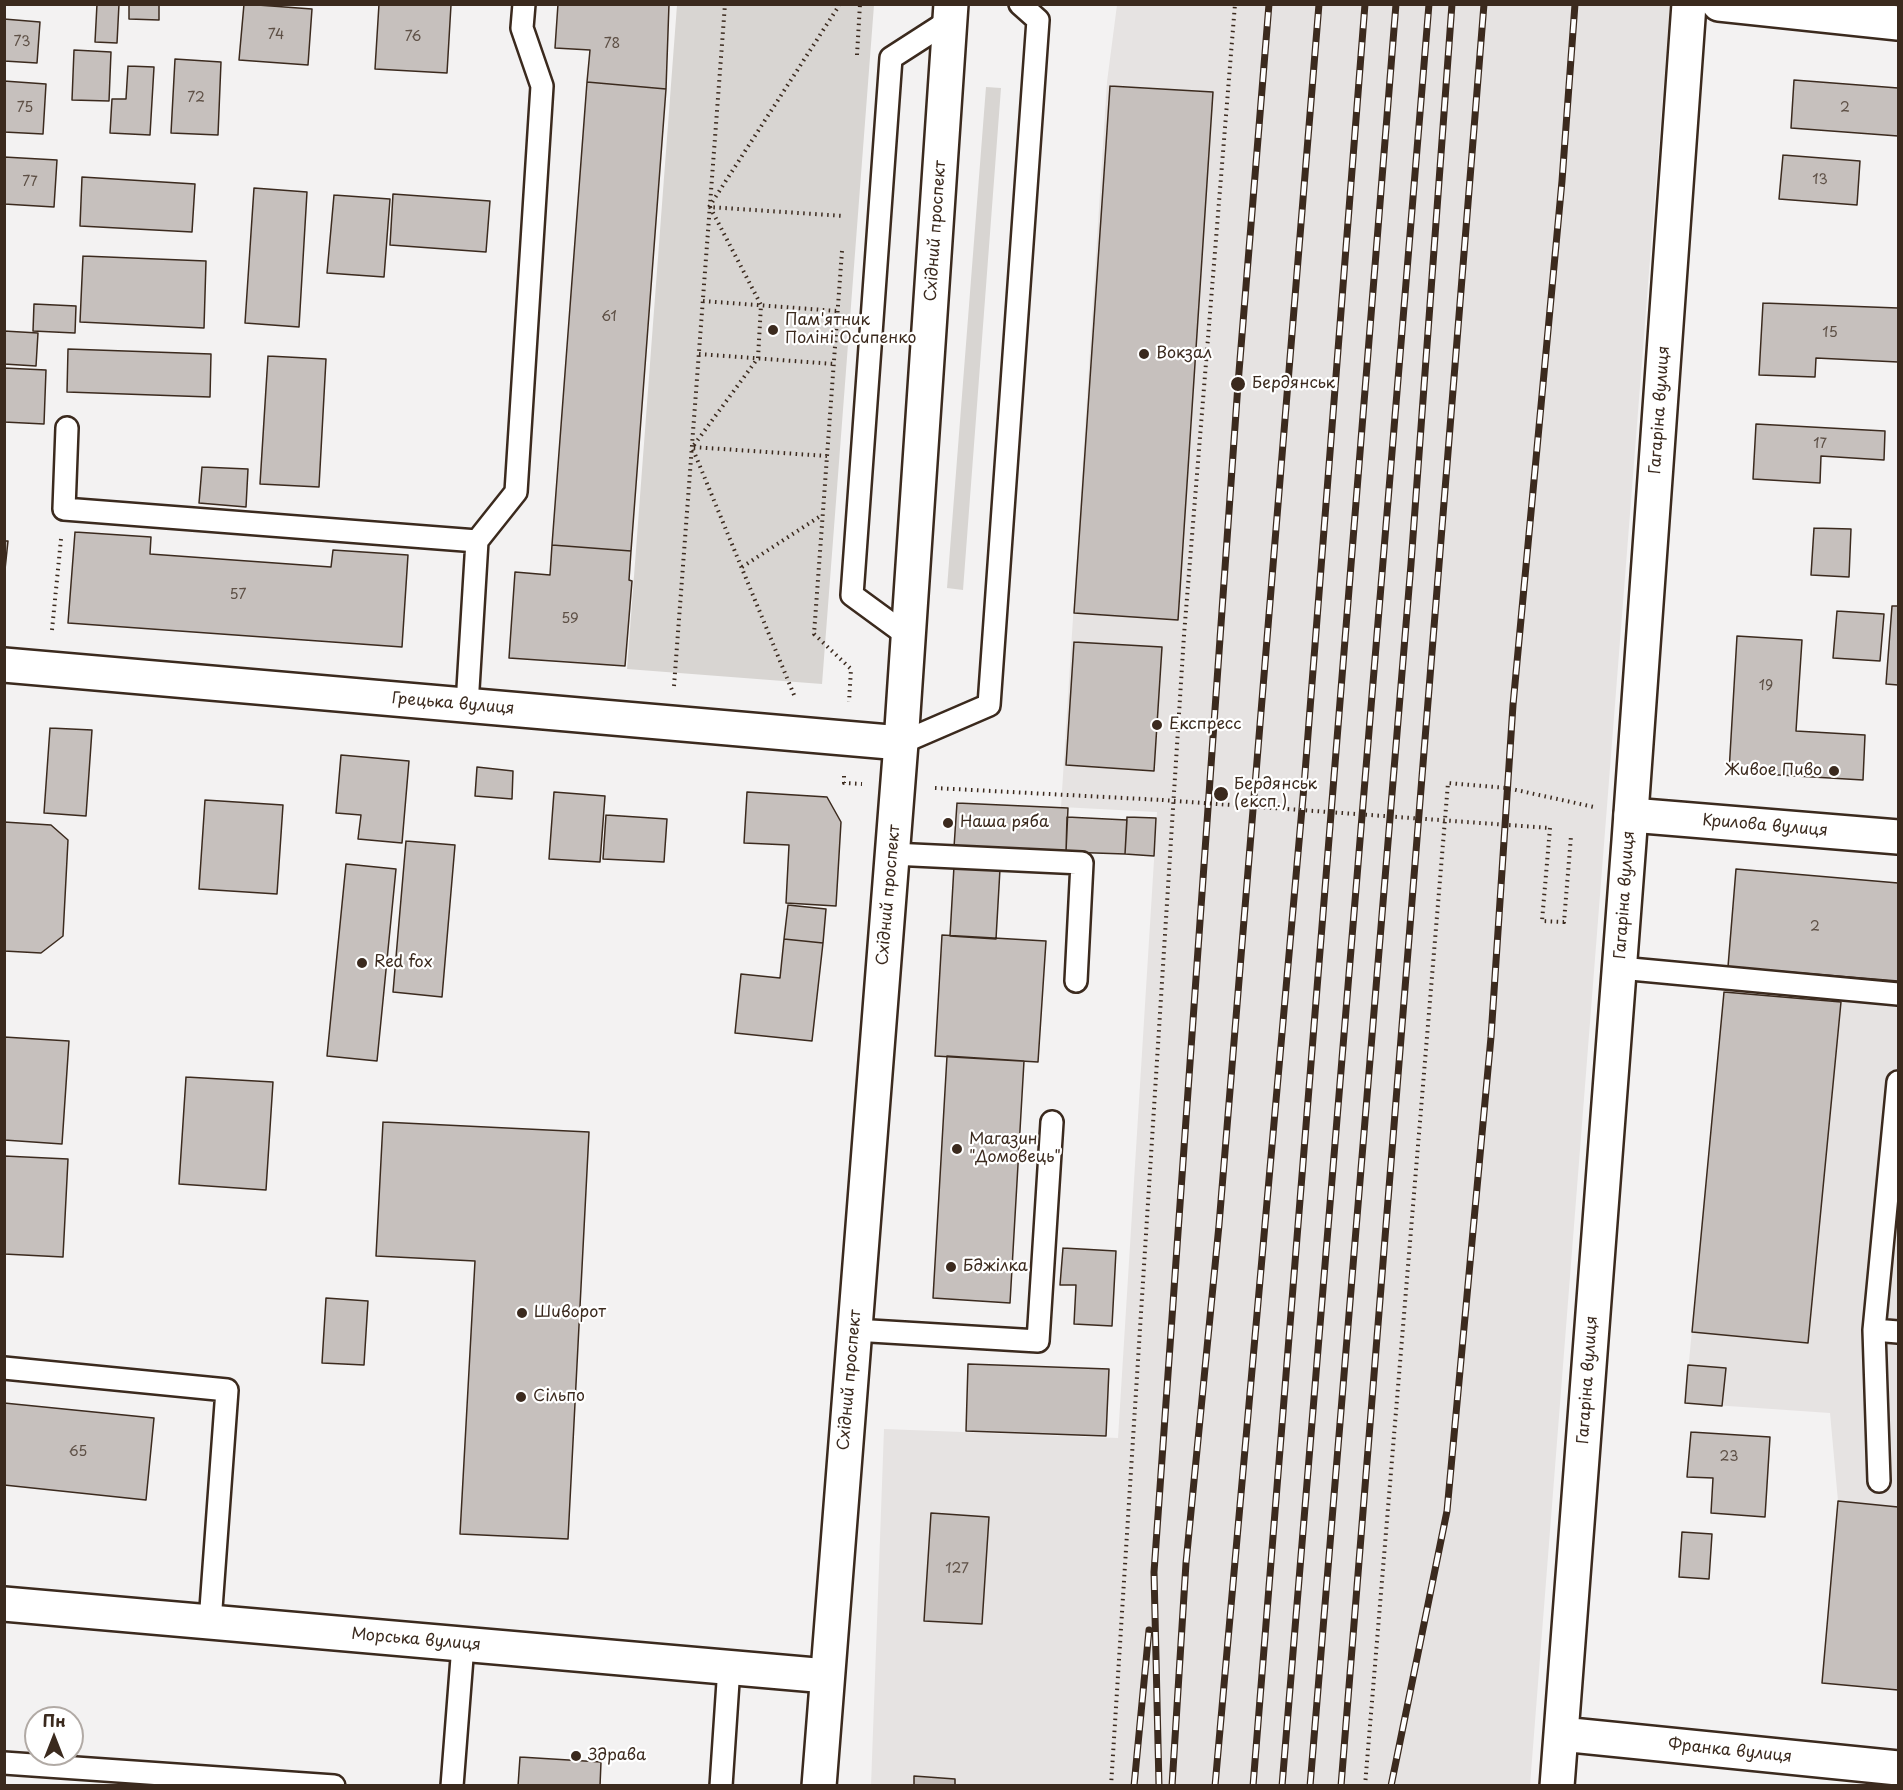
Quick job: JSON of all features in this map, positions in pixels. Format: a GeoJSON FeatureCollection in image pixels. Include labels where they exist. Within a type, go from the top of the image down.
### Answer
{"type":"FeatureCollection","features":[{"type":"Feature","properties":{"kind":"street","name":"Гагаріна вулиця"},"geometry":{"type":"LineString","coordinates":[[1557,1785],[1620,969],[1689,4]]}},
{"type":"Feature","properties":{"kind":"street"},"geometry":{"type":"LineString","coordinates":[[1719,4],[1899,23]]}},
{"type":"Feature","properties":{"kind":"street","name":"Східний проспект"},"geometry":{"type":"LineString","coordinates":[[819,1785],[901,743],[951,12]]}},
{"type":"Feature","properties":{"kind":"street","name":"Грецька вулиця"},"geometry":{"type":"LineString","coordinates":[[4,665],[901,743]]}},
{"type":"Feature","properties":{"kind":"street","name":"Крилова вулиця"},"geometry":{"type":"LineString","coordinates":[[1631,815],[1899,837]]}},
{"type":"Feature","properties":{"kind":"street","name":"Морська вулиця"},"geometry":{"type":"LineString","coordinates":[[4,1604],[827,1676]]}},
{"type":"Feature","properties":{"kind":"street","name":"Франка вулиця"},"geometry":{"type":"LineString","coordinates":[[1561,1734],[1899,1768]]}},
{"type":"Feature","properties":{"kind":"lane"},"geometry":{"type":"LineString","coordinates":[[467,705],[477,541],[516,492],[543,86],[522,28],[524,4]]}},
{"type":"Feature","properties":{"kind":"lane"},"geometry":{"type":"LineString","coordinates":[[901,743],[989,705],[1038,20],[1020,4]]}},
{"type":"Feature","properties":{"kind":"lane"},"geometry":{"type":"LineString","coordinates":[[908,636],[852,595],[891,58],[951,12]]}},
{"type":"Feature","properties":{"kind":"lane"},"geometry":{"type":"LineString","coordinates":[[67,428],[64,509],[477,541]]}},
{"type":"Feature","properties":{"kind":"lane"},"geometry":{"type":"LineString","coordinates":[[892,854],[1082,863],[1076,981]]}},
{"type":"Feature","properties":{"kind":"lane"},"geometry":{"type":"LineString","coordinates":[[1620,969],[1899,994]]}},
{"type":"Feature","properties":{"kind":"lane"},"geometry":{"type":"LineString","coordinates":[[1879,1481],[1874,1330],[1899,1082]]}},
{"type":"Feature","properties":{"kind":"lane"},"geometry":{"type":"LineString","coordinates":[[854,1330],[1038,1341],[1052,1122]]}},
{"type":"Feature","properties":{"kind":"lane"},"geometry":{"type":"LineString","coordinates":[[1874,1330],[1899,1332]]}},
{"type":"Feature","properties":{"kind":"lane"},"geometry":{"type":"LineString","coordinates":[[4,1368],[227,1390],[210,1622]]}},
{"type":"Feature","properties":{"kind":"lane"},"geometry":{"type":"LineString","coordinates":[[452,1785],[463,1645]]}},
{"type":"Feature","properties":{"kind":"lane"},"geometry":{"type":"LineString","coordinates":[[722,1785],[729,1667]]}},
{"type":"Feature","properties":{"kind":"lane"},"geometry":{"type":"LineString","coordinates":[[4,1763],[334,1785]]}},
{"type":"Feature","properties":{"kind":"path"},"geometry":{"type":"LineString","coordinates":[[672,724],[724,4]]}},
{"type":"Feature","properties":{"kind":"path"},"geometry":{"type":"LineString","coordinates":[[709,207],[840,4]]}},
{"type":"Feature","properties":{"kind":"path"},"geometry":{"type":"LineString","coordinates":[[1111,1785],[1184,634],[1235,4]]}},
{"type":"Feature","properties":{"kind":"path"},"geometry":{"type":"LineString","coordinates":[[709,207],[844,216]]}},
{"type":"Feature","properties":{"kind":"path"},"geometry":{"type":"LineString","coordinates":[[692,447],[758,358],[761,305],[709,207]]}},
{"type":"Feature","properties":{"kind":"path"},"geometry":{"type":"LineString","coordinates":[[703,301],[837,311]]}},
{"type":"Feature","properties":{"kind":"path"},"geometry":{"type":"LineString","coordinates":[[699,354],[834,364]]}},
{"type":"Feature","properties":{"kind":"path"},"geometry":{"type":"LineString","coordinates":[[692,447],[827,456]]}},
{"type":"Feature","properties":{"kind":"path"},"geometry":{"type":"LineString","coordinates":[[692,447],[794,695],[784,694]]}},
{"type":"Feature","properties":{"kind":"path"},"geometry":{"type":"LineString","coordinates":[[49,669],[64,509]]}},
{"type":"Feature","properties":{"kind":"path"},"geometry":{"type":"LineString","coordinates":[[742,567],[822,514]]}},
{"type":"Feature","properties":{"kind":"path"},"geometry":{"type":"LineString","coordinates":[[674,686],[685,687]]}},
{"type":"Feature","properties":{"kind":"path"},"geometry":{"type":"LineString","coordinates":[[1365,1785],[1449,783],[1507,788],[1631,815]]}},
{"type":"Feature","properties":{"kind":"path"},"geometry":{"type":"LineString","coordinates":[[1022,793],[1162,800],[1550,828],[1542,921],[1564,922],[1570,836]]}},
{"type":"Feature","properties":{"kind":"shaded area"},"geometry":{"type":"Polygon","coordinates":[[[677,5],[874,5],[822,684],[627,669],[677,5]]]}},
{"type":"Feature","properties":{"kind":"shaded area"},"geometry":{"type":"Polygon","coordinates":[[[1117,5],[1670,5],[1530,1785],[871,1786],[884,1429],[1118,1438],[1157,812],[1061,807],[1107,82],[1117,5]]]}},
{"type":"Feature","properties":{"kind":"shaded area"},"geometry":{"type":"Polygon","coordinates":[[[986,87],[1001,88],[963,590],[947,588],[986,87]]]}},
{"type":"Feature","properties":{"kind":"shaded area"},"geometry":{"type":"Polygon","coordinates":[[[1736,870],[1898,884],[1898,1690],[1822,1683],[1838,1501],[1830,1413],[1685,1403],[1736,870]]]}},
{"type":"Feature","properties":{"kind":"building"},"geometry":{"type":"Polygon","coordinates":[[[97,4],[119,4],[117,43],[95,42],[97,4]]]}},
{"type":"Feature","properties":{"kind":"building"},"geometry":{"type":"Polygon","coordinates":[[[129,4],[159,4],[159,20],[129,19],[129,4]]]}},
{"type":"Feature","properties":{"kind":"building"},"geometry":{"type":"Polygon","coordinates":[[[244,4],[312,9],[308,65],[239,60],[244,4]]]}},
{"type":"Feature","properties":{"kind":"building"},"geometry":{"type":"Polygon","coordinates":[[[379,4],[451,5],[447,73],[375,69],[379,4]]]}},
{"type":"Feature","properties":{"kind":"building"},"geometry":{"type":"Polygon","coordinates":[[[558,4],[669,4],[666,89],[587,82],[590,50],[555,48],[558,4]]]}},
{"type":"Feature","properties":{"kind":"building"},"geometry":{"type":"Polygon","coordinates":[[[4,19],[40,22],[37,63],[4,61],[4,19]]]}},
{"type":"Feature","properties":{"kind":"building"},"geometry":{"type":"Polygon","coordinates":[[[74,50],[111,52],[109,101],[72,100],[74,50]]]}},
{"type":"Feature","properties":{"kind":"building"},"geometry":{"type":"Polygon","coordinates":[[[175,59],[221,62],[218,135],[171,133],[175,59]]]}},
{"type":"Feature","properties":{"kind":"building"},"geometry":{"type":"Polygon","coordinates":[[[128,66],[154,67],[150,135],[110,133],[112,99],[126,99],[128,66]]]}},
{"type":"Feature","properties":{"kind":"building"},"geometry":{"type":"Polygon","coordinates":[[[1794,80],[1898,88],[1898,136],[1791,128],[1794,80]]]}},
{"type":"Feature","properties":{"kind":"building"},"geometry":{"type":"Polygon","coordinates":[[[4,81],[46,84],[43,134],[4,132],[4,81]]]}},
{"type":"Feature","properties":{"kind":"building"},"geometry":{"type":"Polygon","coordinates":[[[587,82],[666,89],[631,551],[552,545],[587,82]]]}},
{"type":"Feature","properties":{"kind":"building","name":"Вокзал"},"geometry":{"type":"Polygon","coordinates":[[[1110,86],[1213,92],[1178,620],[1074,613],[1110,86]]]}},
{"type":"Feature","properties":{"kind":"building"},"geometry":{"type":"Polygon","coordinates":[[[1783,155],[1860,161],[1857,205],[1779,199],[1783,155]]]}},
{"type":"Feature","properties":{"kind":"building"},"geometry":{"type":"Polygon","coordinates":[[[4,157],[57,160],[54,207],[4,204],[4,157]]]}},
{"type":"Feature","properties":{"kind":"building"},"geometry":{"type":"Polygon","coordinates":[[[82,177],[195,184],[192,232],[80,226],[82,177]]]}},
{"type":"Feature","properties":{"kind":"building"},"geometry":{"type":"Polygon","coordinates":[[[254,188],[307,192],[299,327],[245,323],[254,188]]]}},
{"type":"Feature","properties":{"kind":"building"},"geometry":{"type":"Polygon","coordinates":[[[393,194],[490,201],[486,252],[390,245],[393,194]]]}},
{"type":"Feature","properties":{"kind":"building"},"geometry":{"type":"Polygon","coordinates":[[[334,195],[390,199],[384,277],[327,273],[334,195]]]}},
{"type":"Feature","properties":{"kind":"building"},"geometry":{"type":"Polygon","coordinates":[[[83,256],[206,261],[204,328],[80,322],[83,256]]]}},
{"type":"Feature","properties":{"kind":"building"},"geometry":{"type":"Polygon","coordinates":[[[1763,303],[1898,308],[1898,362],[1816,358],[1815,377],[1759,375],[1763,303]]]}},
{"type":"Feature","properties":{"kind":"building"},"geometry":{"type":"Polygon","coordinates":[[[34,304],[76,306],[75,333],[33,331],[34,304]]]}},
{"type":"Feature","properties":{"kind":"building"},"geometry":{"type":"Polygon","coordinates":[[[4,331],[38,333],[36,366],[4,364],[4,331]]]}},
{"type":"Feature","properties":{"kind":"building"},"geometry":{"type":"Polygon","coordinates":[[[68,349],[211,354],[210,397],[67,392],[68,349]]]}},
{"type":"Feature","properties":{"kind":"building"},"geometry":{"type":"Polygon","coordinates":[[[268,356],[326,359],[319,487],[260,484],[268,356]]]}},
{"type":"Feature","properties":{"kind":"building"},"geometry":{"type":"Polygon","coordinates":[[[4,368],[46,370],[44,424],[4,422],[4,368]]]}},
{"type":"Feature","properties":{"kind":"building"},"geometry":{"type":"Polygon","coordinates":[[[1756,424],[1885,431],[1884,460],[1821,456],[1820,483],[1753,479],[1756,424]]]}},
{"type":"Feature","properties":{"kind":"building"},"geometry":{"type":"Polygon","coordinates":[[[202,467],[248,469],[246,507],[199,503],[202,467]]]}},
{"type":"Feature","properties":{"kind":"building"},"geometry":{"type":"Polygon","coordinates":[[[1814,528],[1851,529],[1849,577],[1811,575],[1814,528]]]}},
{"type":"Feature","properties":{"kind":"building"},"geometry":{"type":"Polygon","coordinates":[[[75,532],[151,537],[150,554],[331,567],[333,550],[408,555],[402,647],[68,623],[75,532]]]}},
{"type":"Feature","properties":{"kind":"building"},"geometry":{"type":"Polygon","coordinates":[[[4,541],[8,541],[4,579],[4,541]]]}},
{"type":"Feature","properties":{"kind":"building"},"geometry":{"type":"Polygon","coordinates":[[[552,545],[631,551],[629,580],[632,581],[625,666],[509,658],[515,572],[550,575],[552,545]]]}},
{"type":"Feature","properties":{"kind":"building"},"geometry":{"type":"Polygon","coordinates":[[[1892,606],[1898,606],[1898,685],[1886,684],[1892,606]]]}},
{"type":"Feature","properties":{"kind":"building"},"geometry":{"type":"Polygon","coordinates":[[[1837,611],[1884,614],[1880,661],[1833,658],[1837,611]]]}},
{"type":"Feature","properties":{"kind":"building"},"geometry":{"type":"Polygon","coordinates":[[[1737,636],[1802,640],[1796,731],[1865,735],[1863,780],[1729,772],[1737,636]]]}},
{"type":"Feature","properties":{"kind":"building"},"geometry":{"type":"Polygon","coordinates":[[[1074,642],[1162,647],[1154,771],[1066,765],[1074,642]]]}},
{"type":"Feature","properties":{"kind":"building"},"geometry":{"type":"Polygon","coordinates":[[[50,728],[92,730],[86,816],[44,813],[50,728]]]}},
{"type":"Feature","properties":{"kind":"building"},"geometry":{"type":"Polygon","coordinates":[[[341,755],[409,761],[402,843],[358,839],[361,815],[336,813],[341,755]]]}},
{"type":"Feature","properties":{"kind":"building"},"geometry":{"type":"Polygon","coordinates":[[[477,767],[513,771],[512,799],[475,796],[477,767]]]}},
{"type":"Feature","properties":{"kind":"building"},"geometry":{"type":"Polygon","coordinates":[[[554,792],[605,796],[600,862],[549,859],[554,792]]]}},
{"type":"Feature","properties":{"kind":"building"},"geometry":{"type":"Polygon","coordinates":[[[747,792],[827,797],[841,822],[836,906],[786,903],[789,845],[744,843],[747,792]]]}},
{"type":"Feature","properties":{"kind":"building"},"geometry":{"type":"Polygon","coordinates":[[[205,800],[283,805],[277,894],[199,889],[205,800]]]}},
{"type":"Feature","properties":{"kind":"building"},"geometry":{"type":"Polygon","coordinates":[[[957,803],[1068,808],[1066,852],[954,847],[957,803]]]}},
{"type":"Feature","properties":{"kind":"building"},"geometry":{"type":"Polygon","coordinates":[[[606,815],[667,819],[664,862],[603,859],[606,815]]]}},
{"type":"Feature","properties":{"kind":"building"},"geometry":{"type":"Polygon","coordinates":[[[1067,817],[1127,820],[1125,854],[1066,852],[1067,817]]]}},
{"type":"Feature","properties":{"kind":"building"},"geometry":{"type":"Polygon","coordinates":[[[1127,817],[1156,818],[1154,856],[1125,854],[1127,817]]]}},
{"type":"Feature","properties":{"kind":"building"},"geometry":{"type":"Polygon","coordinates":[[[4,822],[51,825],[68,840],[63,936],[41,953],[4,951],[4,822]]]}},
{"type":"Feature","properties":{"kind":"building"},"geometry":{"type":"Polygon","coordinates":[[[406,841],[455,845],[442,997],[393,992],[406,841]]]}},
{"type":"Feature","properties":{"kind":"building","name":"Red fox"},"geometry":{"type":"Polygon","coordinates":[[[346,864],[396,869],[377,1061],[327,1056],[346,864]]]}},
{"type":"Feature","properties":{"kind":"building"},"geometry":{"type":"Polygon","coordinates":[[[954,866],[1000,869],[996,939],[950,936],[954,866]]]}},
{"type":"Feature","properties":{"kind":"building"},"geometry":{"type":"Polygon","coordinates":[[[1736,869],[1898,883],[1898,981],[1728,967],[1736,869]]]}},
{"type":"Feature","properties":{"kind":"building"},"geometry":{"type":"Polygon","coordinates":[[[788,905],[826,909],[823,943],[784,939],[788,905]]]}},
{"type":"Feature","properties":{"kind":"building"},"geometry":{"type":"Polygon","coordinates":[[[942,935],[1046,941],[1038,1062],[935,1056],[942,935]]]}},
{"type":"Feature","properties":{"kind":"building"},"geometry":{"type":"Polygon","coordinates":[[[784,939],[823,943],[812,1041],[735,1033],[741,974],[780,978],[784,939]]]}},
{"type":"Feature","properties":{"kind":"building"},"geometry":{"type":"Polygon","coordinates":[[[1724,992],[1841,1002],[1808,1343],[1692,1332],[1724,992]]]}},
{"type":"Feature","properties":{"kind":"building"},"geometry":{"type":"Polygon","coordinates":[[[4,1037],[69,1041],[62,1144],[4,1140],[4,1037]]]}},
{"type":"Feature","properties":{"kind":"building"},"geometry":{"type":"Polygon","coordinates":[[[947,1056],[1024,1061],[1010,1303],[933,1298],[947,1056]]]}},
{"type":"Feature","properties":{"kind":"building"},"geometry":{"type":"Polygon","coordinates":[[[186,1077],[273,1082],[266,1190],[179,1184],[186,1077]]]}},
{"type":"Feature","properties":{"kind":"building","name":"Сільпо"},"geometry":{"type":"Polygon","coordinates":[[[383,1122],[589,1132],[568,1539],[460,1534],[475,1261],[376,1256],[383,1122]]]}},
{"type":"Feature","properties":{"kind":"building"},"geometry":{"type":"Polygon","coordinates":[[[4,1156],[68,1159],[63,1257],[4,1254],[4,1156]]]}},
{"type":"Feature","properties":{"kind":"building"},"geometry":{"type":"Polygon","coordinates":[[[1063,1248],[1116,1251],[1112,1326],[1074,1324],[1076,1285],[1060,1285],[1063,1248]]]}},
{"type":"Feature","properties":{"kind":"building"},"geometry":{"type":"Polygon","coordinates":[[[326,1298],[368,1301],[364,1365],[322,1363],[326,1298]]]}},
{"type":"Feature","properties":{"kind":"building"},"geometry":{"type":"Polygon","coordinates":[[[968,1364],[1109,1369],[1106,1436],[966,1431],[968,1364]]]}},
{"type":"Feature","properties":{"kind":"building"},"geometry":{"type":"Polygon","coordinates":[[[1688,1365],[1726,1368],[1722,1406],[1685,1403],[1688,1365]]]}},
{"type":"Feature","properties":{"kind":"building"},"geometry":{"type":"Polygon","coordinates":[[[4,1403],[154,1418],[146,1500],[4,1485],[4,1403]]]}},
{"type":"Feature","properties":{"kind":"building"},"geometry":{"type":"Polygon","coordinates":[[[1691,1432],[1770,1437],[1765,1517],[1711,1513],[1713,1478],[1687,1477],[1691,1432]]]}},
{"type":"Feature","properties":{"kind":"building"},"geometry":{"type":"Polygon","coordinates":[[[1838,1501],[1898,1507],[1898,1690],[1822,1683],[1838,1501]]]}},
{"type":"Feature","properties":{"kind":"building"},"geometry":{"type":"Polygon","coordinates":[[[931,1513],[989,1517],[982,1624],[924,1621],[931,1513]]]}},
{"type":"Feature","properties":{"kind":"building"},"geometry":{"type":"Polygon","coordinates":[[[1682,1532],[1712,1534],[1709,1579],[1679,1577],[1682,1532]]]}},
{"type":"Feature","properties":{"kind":"building"},"geometry":{"type":"Polygon","coordinates":[[[520,1757],[601,1762],[600,1786],[518,1786],[520,1757]]]}},
{"type":"Feature","properties":{"kind":"building"},"geometry":{"type":"Polygon","coordinates":[[[914,1776],[955,1779],[955,1786],[914,1786],[914,1776]]]}},
{"type":"Feature","properties":{"kind":"railway"},"geometry":{"type":"LineString","coordinates":[[1159,1786],[1154,1572],[1238,384],[1269,4]]}},
{"type":"Feature","properties":{"kind":"railway"},"geometry":{"type":"LineString","coordinates":[[1172,1786],[1186,1563],[1219,1225],[1319,4]]}},
{"type":"Feature","properties":{"kind":"railway"},"geometry":{"type":"LineString","coordinates":[[1215,1786],[1304,786],[1365,4]]}},
{"type":"Feature","properties":{"kind":"railway"},"geometry":{"type":"LineString","coordinates":[[1253,1786],[1396,4]]}},
{"type":"Feature","properties":{"kind":"railway"},"geometry":{"type":"LineString","coordinates":[[1282,1786],[1429,4]]}},
{"type":"Feature","properties":{"kind":"railway"},"geometry":{"type":"LineString","coordinates":[[1310,1786],[1411,564],[1452,4]]}},
{"type":"Feature","properties":{"kind":"railway"},"geometry":{"type":"LineString","coordinates":[[1341,1786],[1484,4]]}},
{"type":"Feature","properties":{"kind":"railway"},"geometry":{"type":"LineString","coordinates":[[1391,1786],[1447,1511],[1491,1037],[1513,705],[1562,181],[1575,4]]}},
{"type":"Feature","properties":{"kind":"railway"},"geometry":{"type":"LineString","coordinates":[[1134,1786],[1149,1630]]}},
{"type":"Feature","properties":{"kind":"place","name":"Пам'ятник Поліні Осипенко"},"geometry":{"type":"Point","coordinates":[773,330]}},
{"type":"Feature","properties":{"kind":"place","name":"Вокзал"},"geometry":{"type":"Point","coordinates":[1144,354]}},
{"type":"Feature","properties":{"kind":"place","name":"Бердянськ"},"geometry":{"type":"Point","coordinates":[1238,384]}},
{"type":"Feature","properties":{"kind":"place","name":"Експресс"},"geometry":{"type":"Point","coordinates":[1157,725]}},
{"type":"Feature","properties":{"kind":"place","name":"Живое Пиво"},"geometry":{"type":"Point","coordinates":[1834,771]}},
{"type":"Feature","properties":{"kind":"place","name":"Бердянськ (експ.)"},"geometry":{"type":"Point","coordinates":[1221,794]}},
{"type":"Feature","properties":{"kind":"place","name":"Наша ряба"},"geometry":{"type":"Point","coordinates":[948,823]}},
{"type":"Feature","properties":{"kind":"place","name":"Red fox"},"geometry":{"type":"Point","coordinates":[362,963]}},
{"type":"Feature","properties":{"kind":"place","name":"Магазин \"Домовець\""},"geometry":{"type":"Point","coordinates":[957,1149]}},
{"type":"Feature","properties":{"kind":"place","name":"Бджілка"},"geometry":{"type":"Point","coordinates":[951,1267]}},
{"type":"Feature","properties":{"kind":"place","name":"Шиворот"},"geometry":{"type":"Point","coordinates":[522,1313]}},
{"type":"Feature","properties":{"kind":"place","name":"Сільпо"},"geometry":{"type":"Point","coordinates":[521,1397]}},
{"type":"Feature","properties":{"kind":"place","name":"Здрава"},"geometry":{"type":"Point","coordinates":[576,1756]}}]}
